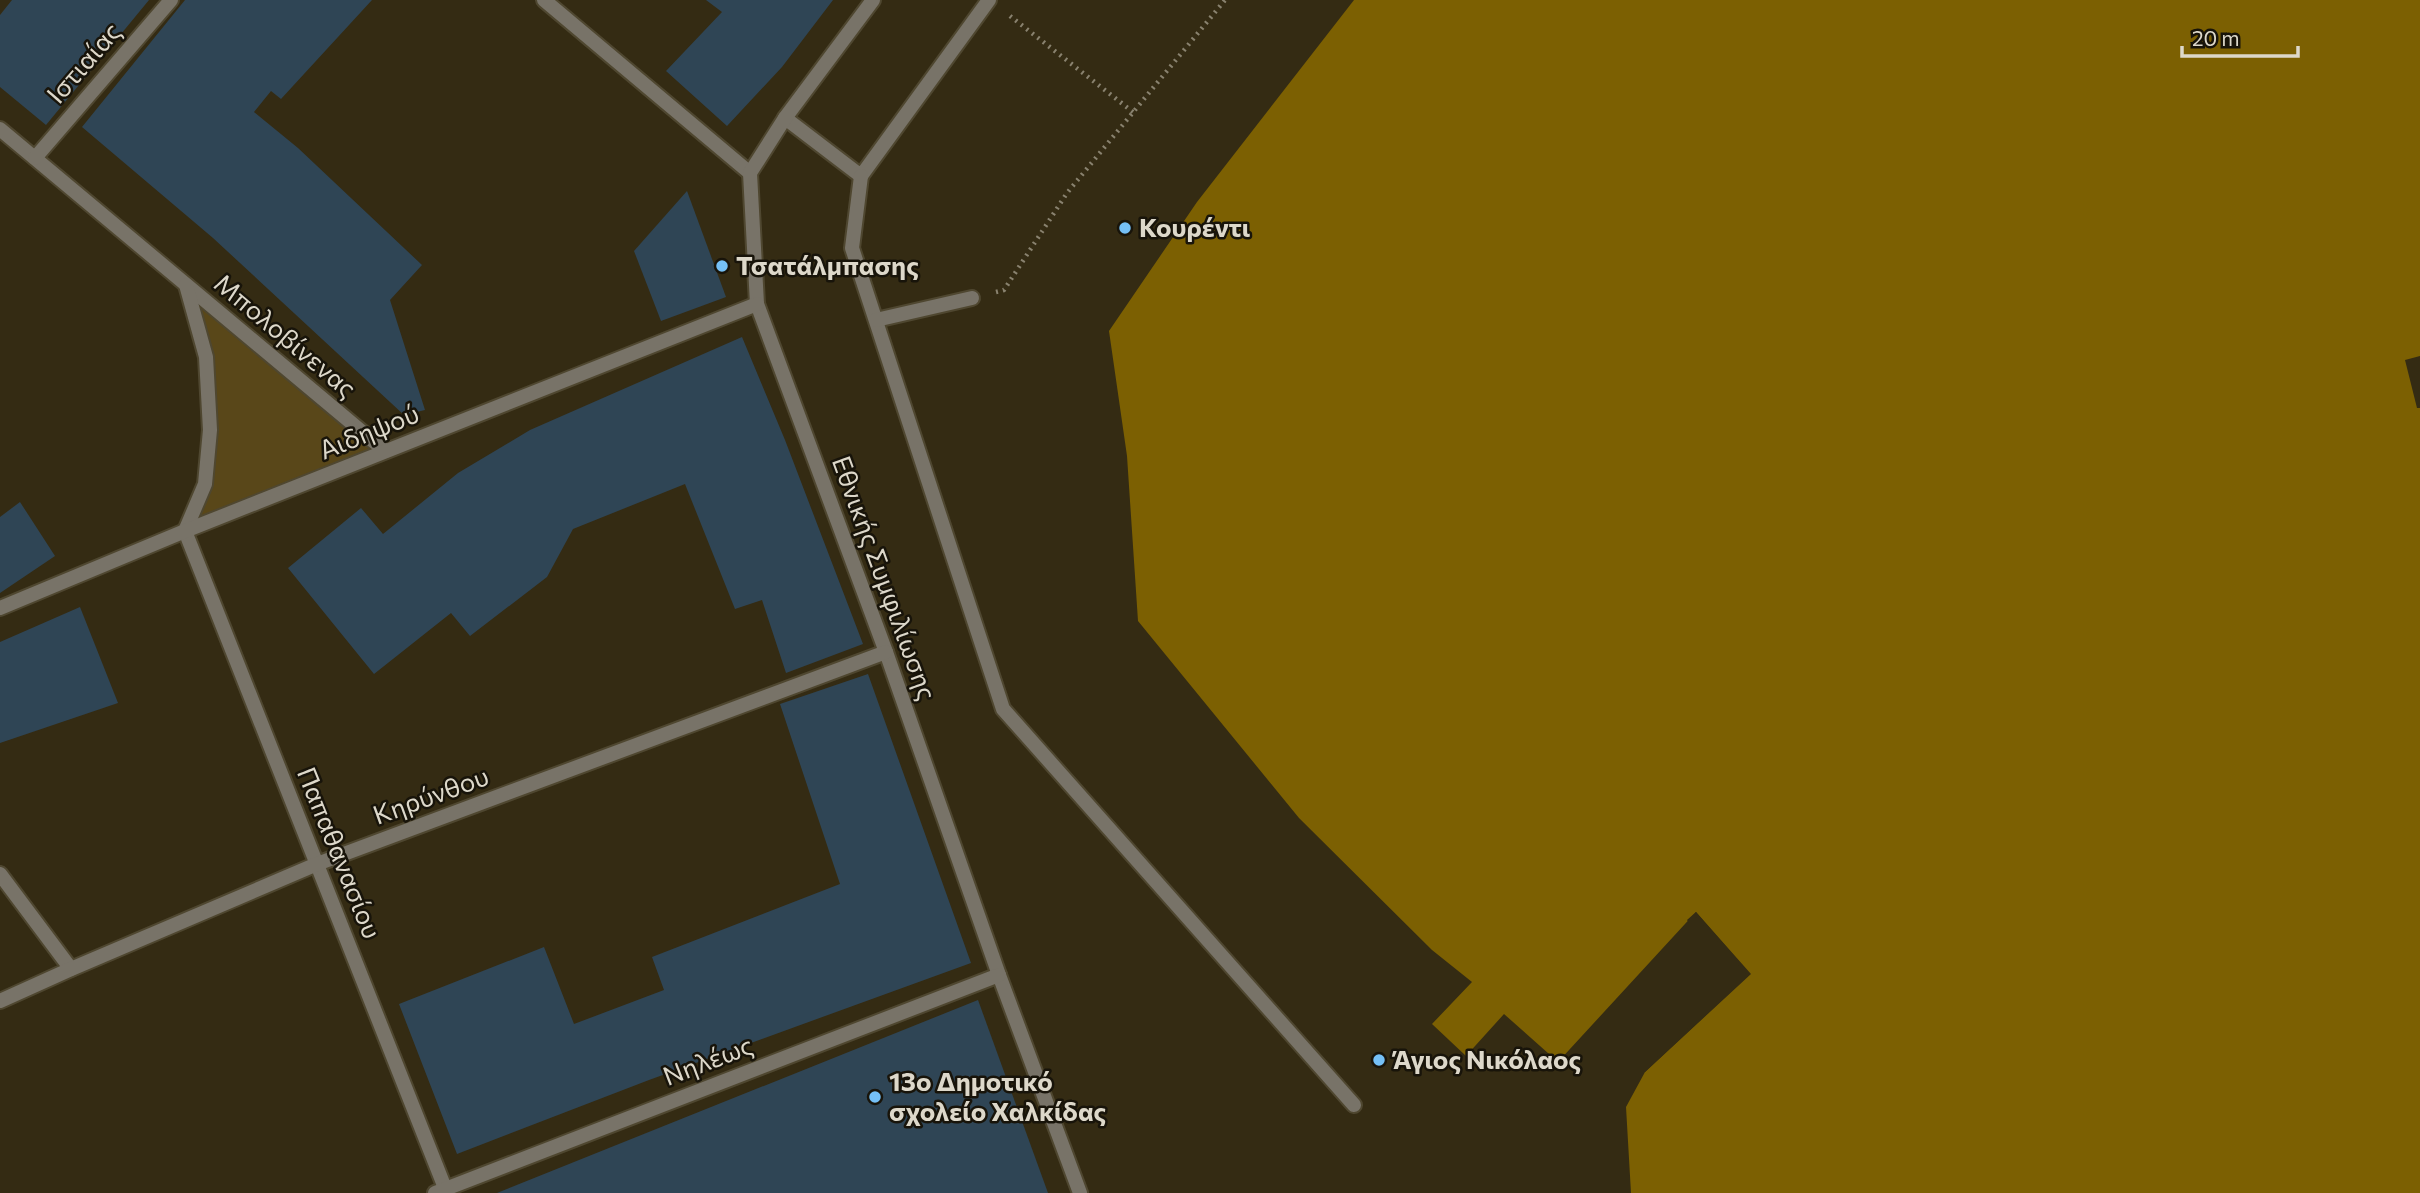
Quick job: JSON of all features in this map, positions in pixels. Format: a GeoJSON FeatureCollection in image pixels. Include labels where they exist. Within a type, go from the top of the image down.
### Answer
{"type":"FeatureCollection","features":[{"type":"Feature","properties":{"kind":"street","name":"Ιστιαίας"},"geometry":{"type":"LineString","coordinates":[[35,158],[170,0]]}},
{"type":"Feature","properties":{"kind":"street"},"geometry":{"type":"LineString","coordinates":[[544,0],[750,173],[785,118],[873,0]]}},
{"type":"Feature","properties":{"kind":"street"},"geometry":{"type":"LineString","coordinates":[[989,0],[861,176],[852,248],[1003,709],[1354,1105]]}},
{"type":"Feature","properties":{"kind":"street"},"geometry":{"type":"LineString","coordinates":[[785,118],[861,176]]}},
{"type":"Feature","properties":{"kind":"street","name":"Μπολοβίνενας"},"geometry":{"type":"LineString","coordinates":[[0,129],[385,451]]}},
{"type":"Feature","properties":{"kind":"street","name":"Εθνικής Συμφιλίωσης"},"geometry":{"type":"LineString","coordinates":[[750,173],[757,304],[886,652],[999,975],[1080,1193]]}},
{"type":"Feature","properties":{"kind":"street","name":"Μπολοβίνενας"},"geometry":{"type":"LineString","coordinates":[[185,531],[205,484],[210,430],[206,357],[186,284]]}},
{"type":"Feature","properties":{"kind":"street"},"geometry":{"type":"LineString","coordinates":[[876,320],[972,298]]}},
{"type":"Feature","properties":{"kind":"street","name":"Αιδηψού"},"geometry":{"type":"LineString","coordinates":[[0,608],[185,531],[757,304]]}},
{"type":"Feature","properties":{"kind":"street","name":"Παπαθανασίου"},"geometry":{"type":"LineString","coordinates":[[185,531],[443,1192]]}},
{"type":"Feature","properties":{"kind":"street","name":"Κηρύνθου"},"geometry":{"type":"LineString","coordinates":[[0,1001],[317,864],[886,652]]}},
{"type":"Feature","properties":{"kind":"street"},"geometry":{"type":"LineString","coordinates":[[0,874],[71,969]]}},
{"type":"Feature","properties":{"kind":"street","name":"Νηλέως"},"geometry":{"type":"LineString","coordinates":[[443,1192],[999,975]]}},
{"type":"Feature","properties":{"kind":"path"},"geometry":{"type":"LineString","coordinates":[[989,0],[1133,113]]}},
{"type":"Feature","properties":{"kind":"path"},"geometry":{"type":"LineString","coordinates":[[1004,290],[1067,193],[1225,0]]}},
{"type":"Feature","properties":{"kind":"shaded area"},"geometry":{"type":"Polygon","coordinates":[[[1354,0],[2420,0],[2420,356],[2405,360],[2417,408],[2420,408],[2420,1193],[1631,1193],[1626,1107],[1645,1072],[1750,974],[1696,912],[1558,1062],[1504,1014],[1466,1056],[1432,1024],[1472,982],[1432,950],[1299,818],[1138,621],[1127,456],[1109,331],[1197,202],[1354,0]]]}},
{"type":"Feature","properties":{"kind":"shaded area"},"geometry":{"type":"Polygon","coordinates":[[[186,284],[385,451],[185,531],[205,484],[206,357],[186,284]]]}},
{"type":"Feature","properties":{"kind":"pier"},"geometry":{"type":"Polygon","coordinates":[[[1696,912],[1751,974],[1645,1072],[1643,1070],[1746,974],[1696,917],[1689,923],[1687,920],[1696,912]]]}},
{"type":"Feature","properties":{"kind":"building"},"geometry":{"type":"Polygon","coordinates":[[[12,0],[149,0],[46,125],[0,87],[0,15],[12,0]]]}},
{"type":"Feature","properties":{"kind":"building"},"geometry":{"type":"Polygon","coordinates":[[[185,0],[372,0],[281,99],[271,91],[254,112],[298,148],[422,265],[390,300],[425,410],[404,415],[213,238],[82,127],[185,0]]]}},
{"type":"Feature","properties":{"kind":"building"},"geometry":{"type":"Polygon","coordinates":[[[706,0],[833,0],[782,67],[727,126],[666,71],[722,12],[706,0]]]}},
{"type":"Feature","properties":{"kind":"building"},"geometry":{"type":"Polygon","coordinates":[[[687,191],[726,297],[661,321],[634,251],[687,191]]]}},
{"type":"Feature","properties":{"kind":"building"},"geometry":{"type":"Polygon","coordinates":[[[742,337],[785,440],[863,644],[786,673],[762,600],[735,609],[685,484],[573,529],[547,577],[470,636],[451,613],[374,674],[288,568],[361,508],[383,534],[458,473],[530,430],[742,337]]]}},
{"type":"Feature","properties":{"kind":"building"},"geometry":{"type":"Polygon","coordinates":[[[20,502],[55,556],[0,593],[0,517],[20,502]]]}},
{"type":"Feature","properties":{"kind":"building"},"geometry":{"type":"Polygon","coordinates":[[[80,607],[118,703],[0,743],[0,642],[80,607]]]}},
{"type":"Feature","properties":{"kind":"building"},"geometry":{"type":"Polygon","coordinates":[[[868,674],[971,963],[649,1080],[457,1154],[399,1004],[544,947],[574,1024],[664,990],[652,957],[840,884],[780,704],[868,674]]]}},
{"type":"Feature","properties":{"kind":"building","name":"13ο Δημοτικό σχολείο Χαλκίδας"},"geometry":{"type":"Polygon","coordinates":[[[978,1000],[1048,1193],[497,1193],[978,1000]]]}},
{"type":"Feature","properties":{"kind":"building","name":"Άγιος Νικόλαος"},"geometry":{"type":"Polygon","coordinates":[[[1379,1052],[1387,1060],[1380,1068],[1371,1059],[1379,1052]]]}},
{"type":"Feature","properties":{"kind":"place","name":"Κουρέντι"},"geometry":{"type":"Point","coordinates":[1125,228]}},
{"type":"Feature","properties":{"kind":"place","name":"Τσατάλμπασης"},"geometry":{"type":"Point","coordinates":[722,266]}},
{"type":"Feature","properties":{"kind":"place","name":"Άγιος Νικόλαος"},"geometry":{"type":"Point","coordinates":[1379,1060]}},
{"type":"Feature","properties":{"kind":"place","name":"13ο Δημοτικό σχολείο Χαλκίδας"},"geometry":{"type":"Point","coordinates":[875,1097]}}]}
